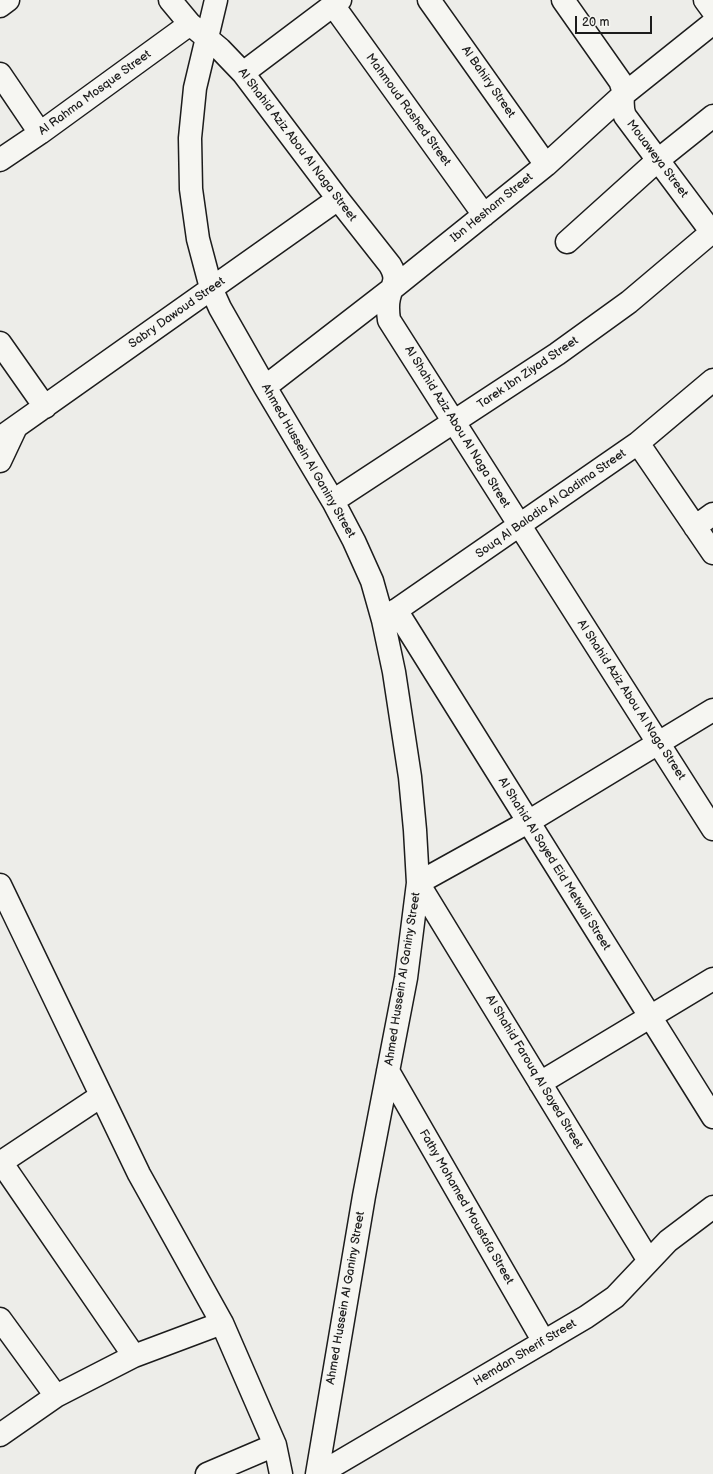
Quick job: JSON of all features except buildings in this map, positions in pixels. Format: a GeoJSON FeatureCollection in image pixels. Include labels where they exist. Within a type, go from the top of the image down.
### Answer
{"type":"FeatureCollection","features":[{"type":"Feature","properties":{"kind":"street"},"geometry":{"type":"LineString","coordinates":[[0,6],[8,0]]}},
{"type":"Feature","properties":{"kind":"street","name":"Al Shahid Aziz Abou Al Naga Street"},"geometry":{"type":"LineString","coordinates":[[170,0],[190,24],[228,56],[243,73],[390,265],[395,276],[393,288],[389,297],[389,320],[713,829]]}},
{"type":"Feature","properties":{"kind":"street","name":"Ahmed Hussein Al Ganiny Street"},"geometry":{"type":"LineString","coordinates":[[216,0],[195,88],[190,138],[191,189],[198,239],[211,288],[220,308],[333,501],[390,615],[394,672],[410,777],[418,883],[406,978],[364,1196],[318,1474]]}},
{"type":"Feature","properties":{"kind":"street","name":"Al Bahiry Street"},"geometry":{"type":"LineString","coordinates":[[429,0],[546,165]]}},
{"type":"Feature","properties":{"kind":"street","name":"Mouaweya Street"},"geometry":{"type":"LineString","coordinates":[[563,0],[620,81],[624,90],[622,109],[626,116],[713,233]]}},
{"type":"Feature","properties":{"kind":"street"},"geometry":{"type":"LineString","coordinates":[[705,0],[713,10]]}},
{"type":"Feature","properties":{"kind":"street"},"geometry":{"type":"LineString","coordinates":[[243,73],[336,3]]}},
{"type":"Feature","properties":{"kind":"street","name":"Mahmoud Rashed Street"},"geometry":{"type":"LineString","coordinates":[[336,3],[484,215]]}},
{"type":"Feature","properties":{"kind":"street","name":"Ibn Hesham Street"},"geometry":{"type":"LineString","coordinates":[[265,387],[393,288],[546,165],[624,95],[713,23]]}},
{"type":"Feature","properties":{"kind":"street","name":"Al Rahma Mosque Street"},"geometry":{"type":"LineString","coordinates":[[0,160],[40,133],[190,24]]}},
{"type":"Feature","properties":{"kind":"street"},"geometry":{"type":"LineString","coordinates":[[0,74],[40,133]]}},
{"type":"Feature","properties":{"kind":"street"},"geometry":{"type":"LineString","coordinates":[[567,242],[658,160],[713,116]]}},
{"type":"Feature","properties":{"kind":"street","name":"Sabry Dawoud Street"},"geometry":{"type":"LineString","coordinates":[[8,433],[338,199]]}},
{"type":"Feature","properties":{"kind":"street","name":"Tarek Ibn Ziyad Street"},"geometry":{"type":"LineString","coordinates":[[333,501],[557,354],[629,302],[713,233]]}},
{"type":"Feature","properties":{"kind":"street"},"geometry":{"type":"LineString","coordinates":[[0,343],[44,407]]}},
{"type":"Feature","properties":{"kind":"street","name":"Souq Al Baladia Al Qadima Street"},"geometry":{"type":"LineString","coordinates":[[390,615],[638,443],[713,380]]}},
{"type":"Feature","properties":{"kind":"street"},"geometry":{"type":"LineString","coordinates":[[0,461],[8,433]]}},
{"type":"Feature","properties":{"kind":"street"},"geometry":{"type":"LineString","coordinates":[[638,443],[713,553]]}},
{"type":"Feature","properties":{"kind":"street"},"geometry":{"type":"LineString","coordinates":[[695,527],[713,514]]}},
{"type":"Feature","properties":{"kind":"street","name":"Al Shahid Al Sayed Eid Metwali Street"},"geometry":{"type":"LineString","coordinates":[[390,615],[528,822],[713,1117]]}},
{"type":"Feature","properties":{"kind":"street"},"geometry":{"type":"LineString","coordinates":[[418,883],[528,822],[713,710]]}},
{"type":"Feature","properties":{"kind":"street","name":"Al Shahid Farouq Al Sayed Street"},"geometry":{"type":"LineString","coordinates":[[418,883],[649,1261]]}},
{"type":"Feature","properties":{"kind":"street"},"geometry":{"type":"LineString","coordinates":[[0,886],[139,1174],[222,1323],[275,1445],[281,1474]]}},
{"type":"Feature","properties":{"kind":"street"},"geometry":{"type":"LineString","coordinates":[[540,1083],[713,979]]}},
{"type":"Feature","properties":{"kind":"street","name":"Fathy Mohamed Moustafa Street"},"geometry":{"type":"LineString","coordinates":[[388,1071],[544,1342]]}},
{"type":"Feature","properties":{"kind":"street"},"geometry":{"type":"LineString","coordinates":[[101,1096],[1,1163],[134,1356]]}},
{"type":"Feature","properties":{"kind":"street","name":"Hemdan Sherif Street"},"geometry":{"type":"LineString","coordinates":[[318,1474],[586,1317],[615,1297],[668,1241],[713,1208]]}},
{"type":"Feature","properties":{"kind":"street"},"geometry":{"type":"LineString","coordinates":[[0,1319],[56,1396]]}},
{"type":"Feature","properties":{"kind":"street"},"geometry":{"type":"LineString","coordinates":[[0,1435],[56,1396],[134,1356],[222,1323]]}},
{"type":"Feature","properties":{"kind":"street"},"geometry":{"type":"LineString","coordinates":[[207,1474],[275,1445]]}}]}
